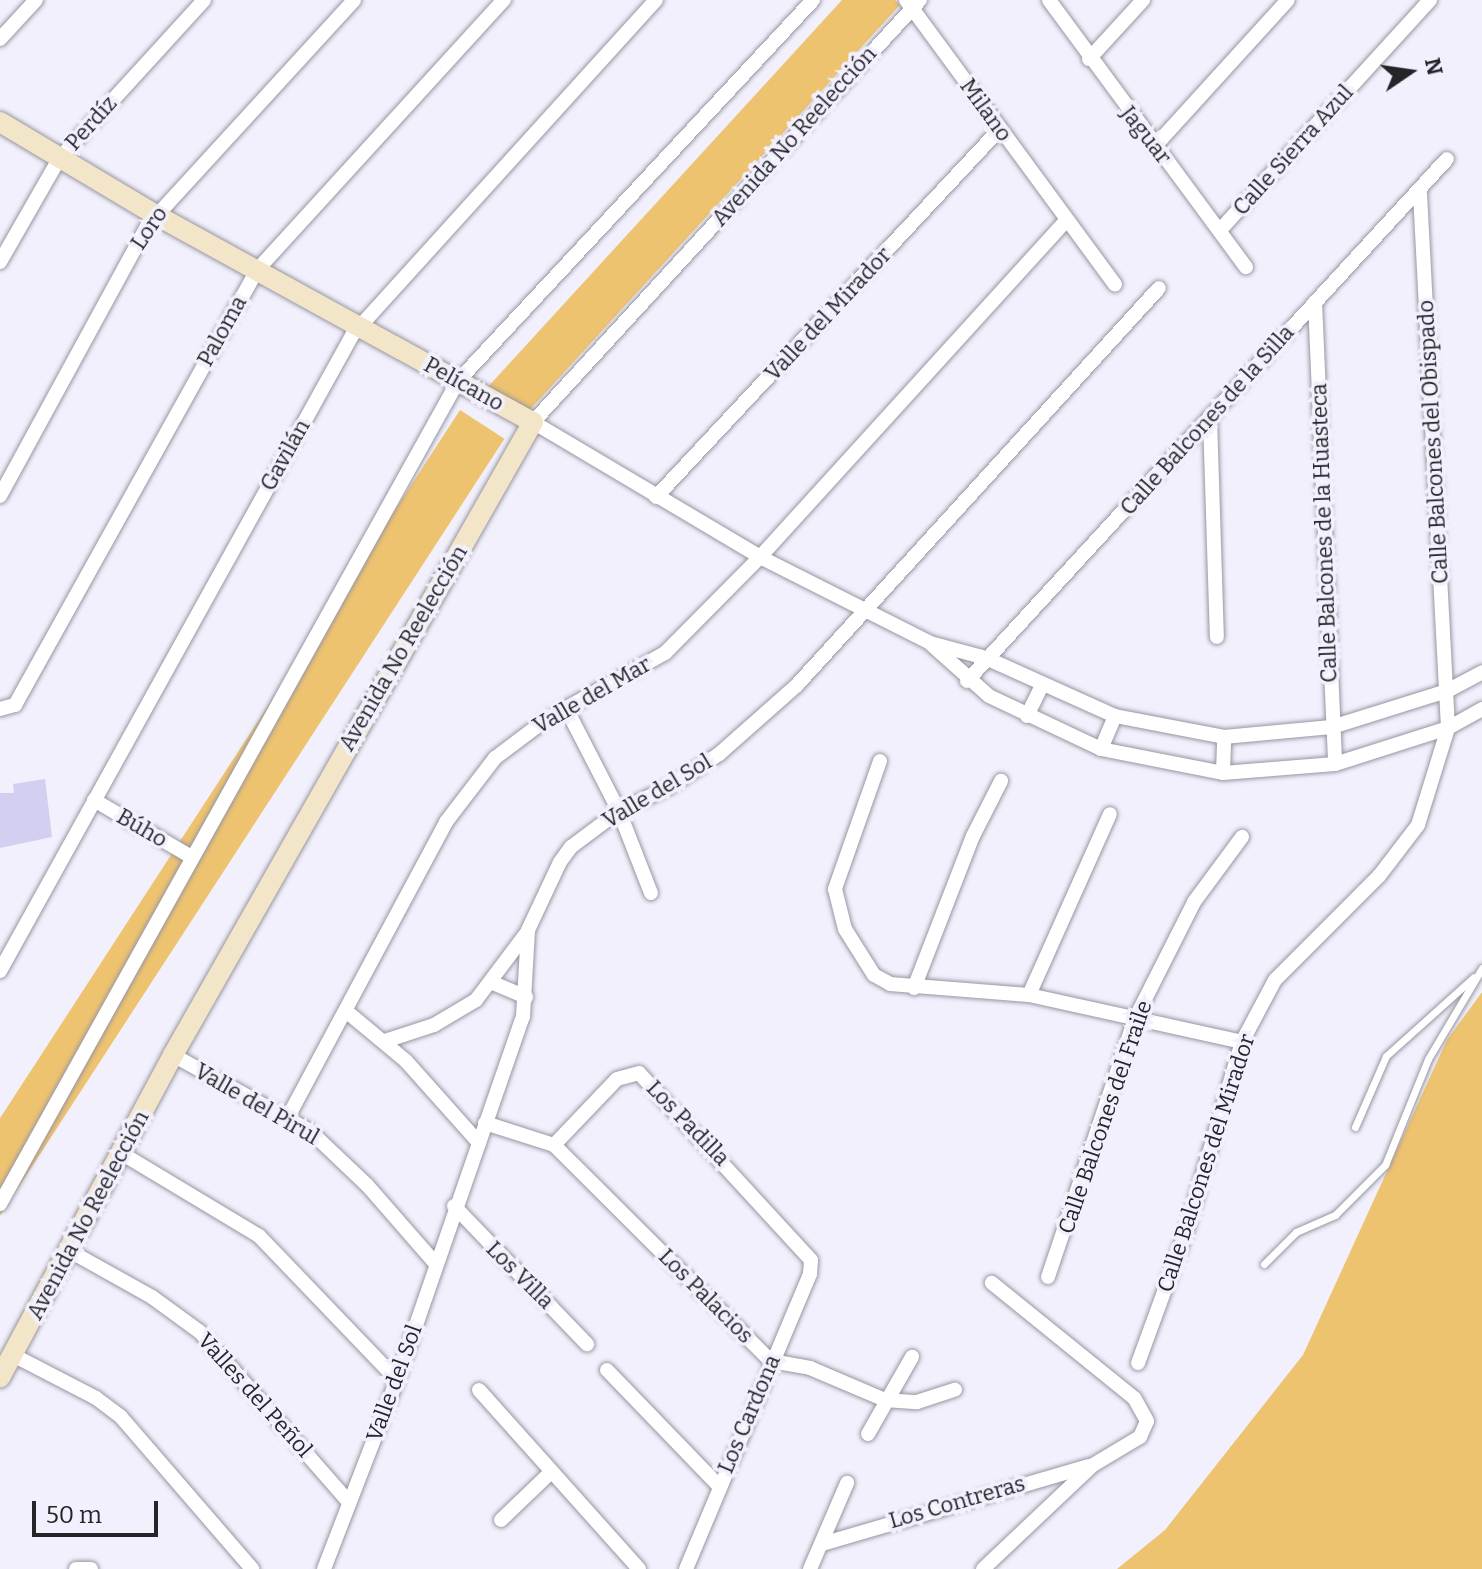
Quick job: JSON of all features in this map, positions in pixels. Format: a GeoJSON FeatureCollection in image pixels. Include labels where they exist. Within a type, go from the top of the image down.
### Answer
{"type":"FeatureCollection","features":[{"type":"Feature","properties":{"kind":"street"},"geometry":{"type":"LineString","coordinates":[[0,39],[36,0]]}},
{"type":"Feature","properties":{"kind":"street","name":"Perdíz"},"geometry":{"type":"LineString","coordinates":[[0,262],[59,159],[204,0]]}},
{"type":"Feature","properties":{"kind":"street","name":"Loro"},"geometry":{"type":"LineString","coordinates":[[0,496],[156,215],[354,0]]}},
{"type":"Feature","properties":{"kind":"street","name":"Paloma"},"geometry":{"type":"LineString","coordinates":[[4,709],[15,705],[258,269],[504,0]]}},
{"type":"Feature","properties":{"kind":"street","name":"Gavilán"},"geometry":{"type":"LineString","coordinates":[[0,971],[359,325],[656,0]]}},
{"type":"Feature","properties":{"kind":"street"},"geometry":{"type":"LineString","coordinates":[[0,1204],[190,856],[458,381],[813,0]]}},
{"type":"Feature","properties":{"kind":"street","name":"Jaguar"},"geometry":{"type":"LineString","coordinates":[[1049,0],[1089,59],[1221,229],[1246,267]]}},
{"type":"Feature","properties":{"kind":"street"},"geometry":{"type":"LineString","coordinates":[[1089,59],[1143,0]]}},
{"type":"Feature","properties":{"kind":"street"},"geometry":{"type":"LineString","coordinates":[[1155,146],[1288,0]]}},
{"type":"Feature","properties":{"kind":"street","name":"Calle Sierra Azul"},"geometry":{"type":"LineString","coordinates":[[1221,229],[1430,0]]}},
{"type":"Feature","properties":{"kind":"street","name":"Milano"},"geometry":{"type":"LineString","coordinates":[[912,2],[999,130],[1115,285]]}},
{"type":"Feature","properties":{"kind":"street","name":"Avenida No Reelección"},"geometry":{"type":"LineString","coordinates":[[0,1378],[6,1353],[68,1250],[173,1055],[533,422],[912,2]]}},
{"type":"Feature","properties":{"kind":"street","name":"Pelícano"},"geometry":{"type":"LineString","coordinates":[[0,122],[156,215],[533,422],[760,557],[930,643],[986,658],[1041,687],[1115,716],[1224,737],[1332,727],[1447,691],[1482,672]]}},
{"type":"Feature","properties":{"kind":"street","name":"Valle del Mirador"},"geometry":{"type":"LineString","coordinates":[[656,497],[999,130]]}},
{"type":"Feature","properties":{"kind":"street","name":"Calle Balcones de la Silla"},"geometry":{"type":"LineString","coordinates":[[967,681],[1315,302],[1420,194],[1447,159]]}},
{"type":"Feature","properties":{"kind":"street","name":"Calle Balcones del Obispado"},"geometry":{"type":"LineString","coordinates":[[1420,194],[1447,691]]}},
{"type":"Feature","properties":{"kind":"street","name":"Valle del Mar"},"geometry":{"type":"LineString","coordinates":[[288,1117],[470,788],[495,758],[566,708],[665,653],[760,557],[1067,220]]}},
{"type":"Feature","properties":{"kind":"street","name":"Valle del Sol"},"geometry":{"type":"LineString","coordinates":[[324,1569],[397,1380],[526,997],[528,930],[571,847],[619,811],[669,787],[719,754],[797,685],[1159,288]]}},
{"type":"Feature","properties":{"kind":"street","name":"Calle Balcones de la Huasteca"},"geometry":{"type":"LineString","coordinates":[[1315,302],[1335,764]]}},
{"type":"Feature","properties":{"kind":"street"},"geometry":{"type":"LineString","coordinates":[[1210,418],[1217,637]]}},
{"type":"Feature","properties":{"kind":"street","name":"Pelícano"},"geometry":{"type":"LineString","coordinates":[[930,643],[967,681],[1027,716],[1101,749],[1223,773],[1335,764],[1448,728],[1482,709]]}},
{"type":"Feature","properties":{"kind":"street"},"geometry":{"type":"LineString","coordinates":[[1027,716],[1041,687]]}},
{"type":"Feature","properties":{"kind":"street","name":"Calle Balcones del Mirador"},"geometry":{"type":"LineString","coordinates":[[1138,1363],[1186,1232],[1242,1042],[1275,980],[1379,876],[1418,825],[1448,728],[1447,691]]}},
{"type":"Feature","properties":{"kind":"street"},"geometry":{"type":"LineString","coordinates":[[566,708],[619,811],[651,893]]}},
{"type":"Feature","properties":{"kind":"street"},"geometry":{"type":"LineString","coordinates":[[1101,749],[1115,716]]}},
{"type":"Feature","properties":{"kind":"street"},"geometry":{"type":"LineString","coordinates":[[1223,773],[1224,737]]}},
{"type":"Feature","properties":{"kind":"street"},"geometry":{"type":"LineString","coordinates":[[880,761],[835,889],[859,957],[890,984],[1029,995],[1242,1042]]}},
{"type":"Feature","properties":{"kind":"street"},"geometry":{"type":"LineString","coordinates":[[914,988],[973,836],[1001,781]]}},
{"type":"Feature","properties":{"kind":"street","name":"Búho"},"geometry":{"type":"LineString","coordinates":[[94,800],[190,856]]}},
{"type":"Feature","properties":{"kind":"street"},"geometry":{"type":"LineString","coordinates":[[1029,995],[1110,814]]}},
{"type":"Feature","properties":{"kind":"street","name":"Calle Balcones del Fraile"},"geometry":{"type":"LineString","coordinates":[[1048,1277],[1135,1019],[1194,902],[1242,837]]}},
{"type":"Feature","properties":{"kind":"street"},"geometry":{"type":"LineString","coordinates":[[385,1041],[457,1013],[493,983],[528,930]]}},
{"type":"Feature","properties":{"kind":"street"},"geometry":{"type":"LineString","coordinates":[[493,983],[526,997]]}},
{"type":"Feature","properties":{"kind":"street"},"geometry":{"type":"LineString","coordinates":[[346,1011],[385,1041],[479,1143]]}},
{"type":"Feature","properties":{"kind":"street","name":"Valle del Pirul"},"geometry":{"type":"LineString","coordinates":[[173,1055],[288,1117],[328,1146],[435,1263]]}},
{"type":"Feature","properties":{"kind":"street","name":"Los Padilla"},"geometry":{"type":"LineString","coordinates":[[554,1145],[617,1079],[639,1073],[811,1260]]}},
{"type":"Feature","properties":{"kind":"street","name":"Los Palacios"},"geometry":{"type":"LineString","coordinates":[[485,1123],[554,1145],[771,1361],[810,1368],[885,1400],[917,1402],[955,1390]]}},
{"type":"Feature","properties":{"kind":"street"},"geometry":{"type":"LineString","coordinates":[[121,1153],[259,1236],[397,1380]]}},
{"type":"Feature","properties":{"kind":"street","name":"Los Villa"},"geometry":{"type":"LineString","coordinates":[[454,1206],[587,1344]]}},
{"type":"Feature","properties":{"kind":"street","name":"Valles del Peñol"},"geometry":{"type":"LineString","coordinates":[[68,1250],[152,1297],[200,1332],[349,1502]]}},
{"type":"Feature","properties":{"kind":"street","name":"Los Cardona"},"geometry":{"type":"LineString","coordinates":[[686,1569],[810,1274],[811,1260]]}},
{"type":"Feature","properties":{"kind":"street"},"geometry":{"type":"LineString","coordinates":[[983,1569],[1093,1465],[1119,1451],[1145,1428],[1134,1398],[992,1283]]}},
{"type":"Feature","properties":{"kind":"street"},"geometry":{"type":"LineString","coordinates":[[6,1353],[83,1391],[121,1417],[252,1569]]}},
{"type":"Feature","properties":{"kind":"street"},"geometry":{"type":"LineString","coordinates":[[868,1434],[912,1357]]}},
{"type":"Feature","properties":{"kind":"street"},"geometry":{"type":"LineString","coordinates":[[607,1370],[719,1486]]}},
{"type":"Feature","properties":{"kind":"street"},"geometry":{"type":"LineString","coordinates":[[479,1390],[639,1569]]}},
{"type":"Feature","properties":{"kind":"street","name":"Los Contreras"},"geometry":{"type":"LineString","coordinates":[[822,1544],[1093,1465]]}},
{"type":"Feature","properties":{"kind":"street"},"geometry":{"type":"LineString","coordinates":[[501,1520],[551,1472]]}},
{"type":"Feature","properties":{"kind":"street"},"geometry":{"type":"LineString","coordinates":[[810,1569],[847,1483]]}},
{"type":"Feature","properties":{"kind":"street"},"geometry":{"type":"LineString","coordinates":[[76,1569],[91,1569]]}},
{"type":"Feature","properties":{"kind":"lane"},"geometry":{"type":"LineString","coordinates":[[1355,1127],[1386,1056],[1482,969]]}},
{"type":"Feature","properties":{"kind":"lane"},"geometry":{"type":"LineString","coordinates":[[1264,1264],[1296,1232],[1335,1215],[1385,1165],[1428,1059],[1482,969]]}},
{"type":"Feature","properties":{"kind":"shaded area"},"geometry":{"type":"Polygon","coordinates":[[[842,0],[895,0],[900,5],[526,414],[486,389],[842,0]]]}},
{"type":"Feature","properties":{"kind":"shaded area"},"geometry":{"type":"Polygon","coordinates":[[[460,410],[504,439],[0,1216],[0,1118],[460,410]]]}},
{"type":"Feature","properties":{"kind":"shaded area"},"geometry":{"type":"Polygon","coordinates":[[[1482,992],[1482,1569],[1117,1569],[1165,1530],[1303,1355],[1447,1040],[1482,992]]]}},
{"type":"Feature","properties":{"kind":"building"},"geometry":{"type":"Polygon","coordinates":[[[45,779],[52,837],[0,848],[0,793],[14,793],[13,784],[45,779]]]}}]}
